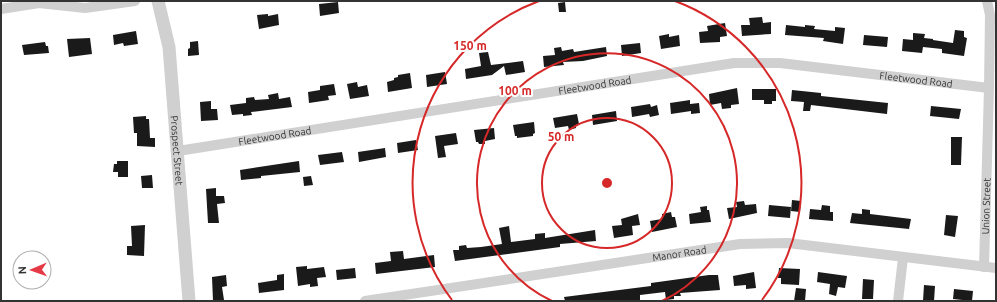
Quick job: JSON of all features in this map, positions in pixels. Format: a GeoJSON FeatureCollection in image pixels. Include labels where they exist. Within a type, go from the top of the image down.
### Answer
{"type":"FeatureCollection","features":[{"type":"Feature","properties":{"kind":"street"},"geometry":{"type":"LineString","coordinates":[[1,9],[39,3],[85,8],[135,1]]}},
{"type":"Feature","properties":{"kind":"street","name":"Prospect Street"},"geometry":{"type":"LineString","coordinates":[[158,1],[169,48],[189,301]]}},
{"type":"Feature","properties":{"kind":"street","name":"Union Street"},"geometry":{"type":"LineString","coordinates":[[984,267],[990,15],[987,1]]}},
{"type":"Feature","properties":{"kind":"street","name":"Fleetwood Road"},"geometry":{"type":"LineString","coordinates":[[178,150],[734,63],[780,63],[989,88]]}},
{"type":"Feature","properties":{"kind":"street","name":"Manor Road"},"geometry":{"type":"LineString","coordinates":[[365,301],[740,244],[788,244],[996,268]]}},
{"type":"Feature","properties":{"kind":"street"},"geometry":{"type":"LineString","coordinates":[[898,301],[903,258]]}},
{"type":"Feature","properties":{"kind":"building"},"geometry":{"type":"Polygon","coordinates":[[[338,2],[339,13],[320,16],[319,4],[338,2]]]}},
{"type":"Feature","properties":{"kind":"building"},"geometry":{"type":"Polygon","coordinates":[[[565,2],[566,12],[559,12],[558,3],[565,2]]]}},
{"type":"Feature","properties":{"kind":"building"},"geometry":{"type":"Polygon","coordinates":[[[268,14],[268,16],[278,14],[279,25],[259,29],[257,15],[268,14]]]}},
{"type":"Feature","properties":{"kind":"building"},"geometry":{"type":"Polygon","coordinates":[[[762,17],[763,23],[771,22],[771,34],[742,36],[741,25],[750,25],[749,18],[762,17]]]}},
{"type":"Feature","properties":{"kind":"building"},"geometry":{"type":"Polygon","coordinates":[[[725,23],[727,36],[720,37],[720,42],[700,43],[699,32],[708,31],[707,26],[725,23]]]}},
{"type":"Feature","properties":{"kind":"building"},"geometry":{"type":"Polygon","coordinates":[[[786,25],[805,27],[805,25],[815,26],[814,29],[835,31],[835,27],[845,28],[843,44],[823,41],[824,38],[785,35],[786,25]]]}},
{"type":"Feature","properties":{"kind":"building"},"geometry":{"type":"Polygon","coordinates":[[[955,30],[964,31],[964,37],[967,38],[964,56],[942,53],[942,49],[923,47],[922,53],[902,51],[903,39],[913,40],[913,33],[925,34],[924,38],[953,43],[955,30]]]}},
{"type":"Feature","properties":{"kind":"building"},"geometry":{"type":"Polygon","coordinates":[[[136,31],[138,44],[124,46],[123,43],[114,45],[113,35],[136,31]]]}},
{"type":"Feature","properties":{"kind":"building"},"geometry":{"type":"Polygon","coordinates":[[[669,34],[669,37],[679,35],[680,46],[661,49],[659,36],[669,34]]]}},
{"type":"Feature","properties":{"kind":"building"},"geometry":{"type":"Polygon","coordinates":[[[864,35],[888,37],[887,47],[863,45],[864,35]]]}},
{"type":"Feature","properties":{"kind":"building"},"geometry":{"type":"Polygon","coordinates":[[[90,38],[92,54],[69,57],[67,39],[90,38]]]}},
{"type":"Feature","properties":{"kind":"building"},"geometry":{"type":"Polygon","coordinates":[[[198,41],[199,55],[188,56],[190,42],[198,41]]]}},
{"type":"Feature","properties":{"kind":"building"},"geometry":{"type":"Polygon","coordinates":[[[45,42],[46,46],[48,46],[49,53],[24,55],[22,45],[45,42]]]}},
{"type":"Feature","properties":{"kind":"building"},"geometry":{"type":"Polygon","coordinates":[[[640,43],[641,53],[622,56],[621,45],[640,43]]]}},
{"type":"Feature","properties":{"kind":"building"},"geometry":{"type":"Polygon","coordinates":[[[561,47],[562,51],[573,49],[574,52],[606,47],[607,56],[583,61],[563,62],[564,65],[544,67],[543,56],[555,55],[554,48],[561,47]]]}},
{"type":"Feature","properties":{"kind":"building"},"geometry":{"type":"Polygon","coordinates":[[[488,52],[491,65],[523,61],[525,72],[506,75],[504,66],[492,75],[466,79],[465,69],[481,66],[479,53],[488,52]]]}},
{"type":"Feature","properties":{"kind":"building"},"geometry":{"type":"Polygon","coordinates":[[[445,72],[447,84],[427,87],[426,75],[445,72]]]}},
{"type":"Feature","properties":{"kind":"building"},"geometry":{"type":"Polygon","coordinates":[[[410,73],[412,88],[388,92],[387,82],[394,80],[394,78],[398,77],[398,75],[410,73]]]}},
{"type":"Feature","properties":{"kind":"building"},"geometry":{"type":"Polygon","coordinates":[[[357,82],[358,87],[367,85],[369,96],[350,99],[347,84],[357,82]]]}},
{"type":"Feature","properties":{"kind":"building"},"geometry":{"type":"Polygon","coordinates":[[[334,84],[336,95],[328,96],[329,100],[309,103],[308,92],[320,90],[320,86],[334,84]]]}},
{"type":"Feature","properties":{"kind":"building"},"geometry":{"type":"Polygon","coordinates":[[[737,88],[739,104],[731,105],[731,108],[722,109],[721,103],[710,105],[709,94],[737,88]]]}},
{"type":"Feature","properties":{"kind":"building"},"geometry":{"type":"Polygon","coordinates":[[[752,89],[776,89],[776,101],[772,101],[772,104],[764,104],[764,100],[752,100],[752,89]]]}},
{"type":"Feature","properties":{"kind":"building"},"geometry":{"type":"Polygon","coordinates":[[[792,90],[821,93],[821,96],[888,103],[887,114],[811,105],[810,111],[803,111],[804,102],[791,101],[792,90]]]}},
{"type":"Feature","properties":{"kind":"building"},"geometry":{"type":"Polygon","coordinates":[[[278,93],[279,99],[290,97],[292,107],[251,112],[252,115],[232,115],[230,105],[246,103],[246,98],[254,97],[255,100],[269,99],[268,95],[278,93]]]}},
{"type":"Feature","properties":{"kind":"building"},"geometry":{"type":"Polygon","coordinates":[[[690,100],[690,104],[699,103],[700,113],[691,114],[691,111],[671,114],[670,103],[690,100]]]}},
{"type":"Feature","properties":{"kind":"building"},"geometry":{"type":"Polygon","coordinates":[[[211,101],[211,109],[217,109],[218,120],[201,121],[200,102],[211,101]]]}},
{"type":"Feature","properties":{"kind":"building"},"geometry":{"type":"Polygon","coordinates":[[[650,104],[651,107],[657,105],[659,115],[650,117],[649,114],[632,117],[631,107],[650,104]]]}},
{"type":"Feature","properties":{"kind":"building"},"geometry":{"type":"Polygon","coordinates":[[[931,106],[961,109],[959,119],[930,116],[931,106]]]}},
{"type":"Feature","properties":{"kind":"building"},"geometry":{"type":"Polygon","coordinates":[[[616,111],[617,121],[593,125],[592,115],[616,111]]]}},
{"type":"Feature","properties":{"kind":"building"},"geometry":{"type":"Polygon","coordinates":[[[577,114],[579,124],[576,125],[576,128],[569,130],[568,126],[555,128],[553,118],[577,114]]]}},
{"type":"Feature","properties":{"kind":"building"},"geometry":{"type":"Polygon","coordinates":[[[146,116],[146,119],[149,119],[150,138],[155,138],[155,147],[137,146],[137,133],[134,133],[133,117],[146,116]]]}},
{"type":"Feature","properties":{"kind":"building"},"geometry":{"type":"Polygon","coordinates":[[[534,122],[535,133],[533,136],[517,138],[517,136],[515,136],[513,125],[534,122]]]}},
{"type":"Feature","properties":{"kind":"building"},"geometry":{"type":"Polygon","coordinates":[[[494,128],[495,139],[485,141],[485,144],[479,144],[476,142],[474,130],[494,128]]]}},
{"type":"Feature","properties":{"kind":"building"},"geometry":{"type":"Polygon","coordinates":[[[456,133],[458,144],[444,146],[446,157],[438,158],[435,136],[456,133]]]}},
{"type":"Feature","properties":{"kind":"building"},"geometry":{"type":"Polygon","coordinates":[[[951,137],[962,137],[961,165],[951,165],[951,137]]]}},
{"type":"Feature","properties":{"kind":"building"},"geometry":{"type":"Polygon","coordinates":[[[416,140],[418,150],[398,153],[397,143],[416,140]]]}},
{"type":"Feature","properties":{"kind":"building"},"geometry":{"type":"Polygon","coordinates":[[[385,148],[386,157],[359,162],[358,152],[385,148]]]}},
{"type":"Feature","properties":{"kind":"building"},"geometry":{"type":"Polygon","coordinates":[[[342,152],[344,162],[320,165],[318,155],[342,152]]]}},
{"type":"Feature","properties":{"kind":"building"},"geometry":{"type":"Polygon","coordinates":[[[117,161],[128,161],[128,177],[118,177],[118,172],[113,172],[114,164],[117,164],[117,161]]]}},
{"type":"Feature","properties":{"kind":"building"},"geometry":{"type":"Polygon","coordinates":[[[299,161],[300,172],[261,176],[261,178],[241,180],[240,170],[299,161]]]}},
{"type":"Feature","properties":{"kind":"building"},"geometry":{"type":"Polygon","coordinates":[[[152,175],[153,188],[142,188],[141,176],[152,175]]]}},
{"type":"Feature","properties":{"kind":"building"},"geometry":{"type":"Polygon","coordinates":[[[311,176],[313,185],[304,186],[303,177],[311,176]]]}},
{"type":"Feature","properties":{"kind":"building"},"geometry":{"type":"Polygon","coordinates":[[[216,188],[216,196],[224,196],[225,203],[217,204],[219,223],[208,223],[206,189],[216,188]]]}},
{"type":"Feature","properties":{"kind":"building"},"geometry":{"type":"Polygon","coordinates":[[[792,200],[801,201],[800,212],[791,211],[792,200]]]}},
{"type":"Feature","properties":{"kind":"building"},"geometry":{"type":"Polygon","coordinates":[[[744,201],[745,205],[756,204],[757,213],[729,219],[727,208],[737,207],[736,202],[744,201]]]}},
{"type":"Feature","properties":{"kind":"building"},"geometry":{"type":"Polygon","coordinates":[[[769,205],[791,207],[790,218],[768,216],[769,205]]]}},
{"type":"Feature","properties":{"kind":"building"},"geometry":{"type":"Polygon","coordinates":[[[822,205],[830,206],[830,212],[833,212],[833,221],[809,219],[810,209],[821,210],[822,205]]]}},
{"type":"Feature","properties":{"kind":"building"},"geometry":{"type":"Polygon","coordinates":[[[707,206],[711,222],[690,224],[689,214],[701,212],[700,207],[707,206]]]}},
{"type":"Feature","properties":{"kind":"building"},"geometry":{"type":"Polygon","coordinates":[[[862,209],[870,210],[870,214],[911,219],[909,229],[850,223],[852,213],[862,214],[862,209]]]}},
{"type":"Feature","properties":{"kind":"building"},"geometry":{"type":"Polygon","coordinates":[[[671,212],[672,217],[675,217],[677,227],[652,232],[650,221],[662,219],[662,214],[671,212]]]}},
{"type":"Feature","properties":{"kind":"building"},"geometry":{"type":"Polygon","coordinates":[[[638,214],[640,225],[632,226],[633,235],[614,238],[612,226],[622,225],[621,219],[638,214]]]}},
{"type":"Feature","properties":{"kind":"building"},"geometry":{"type":"Polygon","coordinates":[[[946,215],[958,216],[955,237],[944,235],[946,215]]]}},
{"type":"Feature","properties":{"kind":"building"},"geometry":{"type":"Polygon","coordinates":[[[145,225],[144,256],[127,255],[127,246],[132,246],[131,226],[145,225]]]}},
{"type":"Feature","properties":{"kind":"building"},"geometry":{"type":"Polygon","coordinates":[[[509,226],[511,242],[535,239],[535,234],[545,233],[545,238],[595,230],[596,241],[560,244],[560,247],[455,261],[453,250],[459,250],[459,246],[466,245],[467,248],[502,244],[499,228],[509,226]]]}},
{"type":"Feature","properties":{"kind":"building"},"geometry":{"type":"Polygon","coordinates":[[[403,251],[404,259],[434,255],[435,267],[376,274],[375,263],[391,261],[390,252],[403,251]]]}},
{"type":"Feature","properties":{"kind":"building"},"geometry":{"type":"Polygon","coordinates":[[[307,266],[307,269],[324,267],[326,277],[317,278],[318,286],[310,287],[310,284],[298,286],[296,267],[307,266]]]}},
{"type":"Feature","properties":{"kind":"building"},"geometry":{"type":"Polygon","coordinates":[[[355,268],[356,278],[337,280],[336,270],[355,268]]]}},
{"type":"Feature","properties":{"kind":"building"},"geometry":{"type":"Polygon","coordinates":[[[779,268],[800,269],[799,285],[781,284],[781,278],[778,278],[779,268]]]}},
{"type":"Feature","properties":{"kind":"building"},"geometry":{"type":"Polygon","coordinates":[[[754,272],[756,288],[746,289],[746,285],[734,286],[733,276],[754,272]]]}},
{"type":"Feature","properties":{"kind":"building"},"geometry":{"type":"Polygon","coordinates":[[[818,272],[847,276],[845,288],[838,287],[836,296],[829,294],[830,284],[817,282],[818,272]]]}},
{"type":"Feature","properties":{"kind":"building"},"geometry":{"type":"Polygon","coordinates":[[[284,274],[284,290],[259,293],[258,283],[277,280],[277,275],[284,274]]]}},
{"type":"Feature","properties":{"kind":"building"},"geometry":{"type":"Polygon","coordinates":[[[226,275],[227,286],[222,287],[224,300],[213,301],[212,277],[226,275]]]}},
{"type":"Feature","properties":{"kind":"building"},"geometry":{"type":"Polygon","coordinates":[[[718,275],[720,290],[680,293],[681,296],[674,296],[674,299],[666,300],[665,292],[640,295],[640,301],[565,301],[564,297],[651,286],[651,283],[718,275]]]}},
{"type":"Feature","properties":{"kind":"building"},"geometry":{"type":"Polygon","coordinates":[[[863,279],[874,280],[873,299],[862,299],[863,279]]]}},
{"type":"Feature","properties":{"kind":"building"},"geometry":{"type":"Polygon","coordinates":[[[924,285],[935,286],[934,301],[923,301],[924,285]]]}},
{"type":"Feature","properties":{"kind":"building"},"geometry":{"type":"Polygon","coordinates":[[[796,288],[806,289],[805,301],[794,301],[796,288]]]}},
{"type":"Feature","properties":{"kind":"building"},"geometry":{"type":"Polygon","coordinates":[[[954,289],[973,291],[972,301],[953,299],[954,289]]]}}]}
